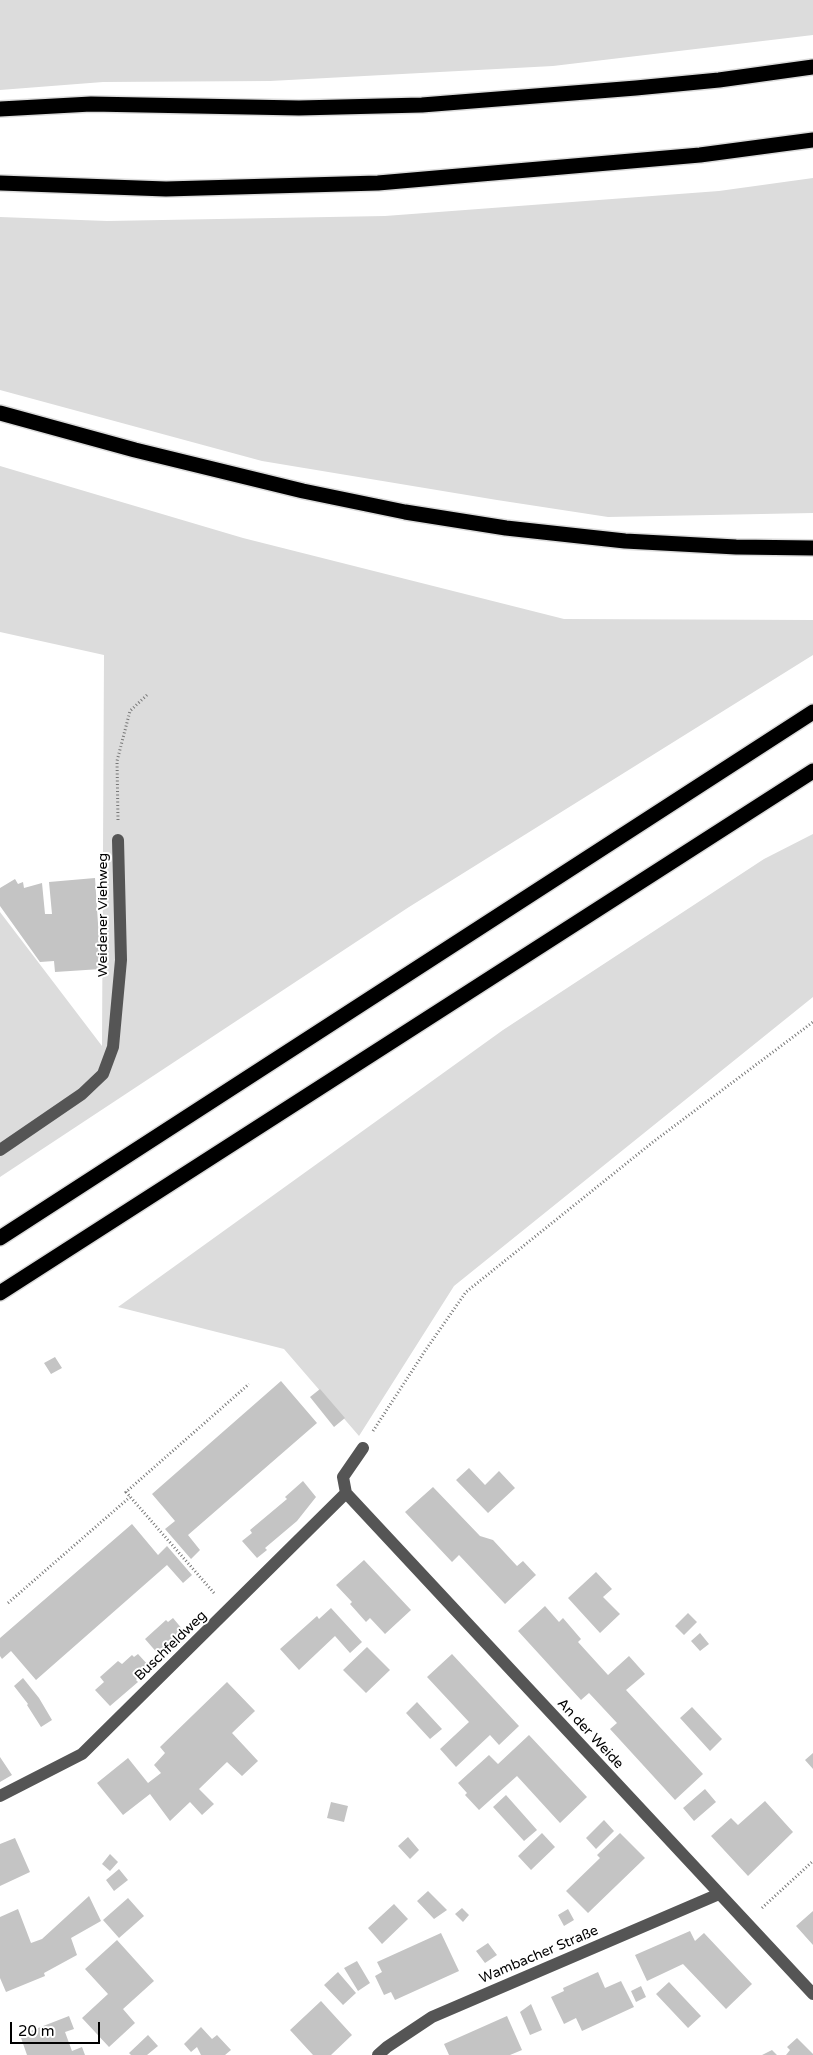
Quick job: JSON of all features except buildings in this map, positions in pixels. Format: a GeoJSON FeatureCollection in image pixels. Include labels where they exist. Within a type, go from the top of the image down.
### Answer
{"type":"FeatureCollection","features":[{"type":"Feature","properties":{"kind":"highway"},"geometry":{"type":"LineString","coordinates":[[0,109],[91,104],[299,108],[422,105],[720,80],[813,67]]}},
{"type":"Feature","properties":{"kind":"highway"},"geometry":{"type":"LineString","coordinates":[[0,183],[166,189],[378,183],[700,155],[813,140]]}},
{"type":"Feature","properties":{"kind":"highway"},"geometry":{"type":"LineString","coordinates":[[0,413],[135,450],[284,487],[405,512],[506,528],[625,541],[736,547],[813,548]]}},
{"type":"Feature","properties":{"kind":"highway"},"geometry":{"type":"LineString","coordinates":[[0,1238],[813,712]]}},
{"type":"Feature","properties":{"kind":"highway"},"geometry":{"type":"LineString","coordinates":[[0,1293],[806,777],[813,770]]}},
{"type":"Feature","properties":{"kind":"street","name":"Weidener Viehweg"},"geometry":{"type":"LineString","coordinates":[[0,1150],[82,1094],[103,1074],[113,1046],[121,960],[118,840]]}},
{"type":"Feature","properties":{"kind":"street"},"geometry":{"type":"LineString","coordinates":[[346,1493],[344,1477],[363,1448]]}},
{"type":"Feature","properties":{"kind":"street","name":"Buschfeldweg"},"geometry":{"type":"LineString","coordinates":[[0,1796],[82,1754],[346,1493]]}},
{"type":"Feature","properties":{"kind":"street","name":"An der Weide"},"geometry":{"type":"LineString","coordinates":[[346,1493],[813,1994]]}},
{"type":"Feature","properties":{"kind":"street","name":"Wambacher Straße"},"geometry":{"type":"LineString","coordinates":[[378,2055],[432,2017],[719,1894]]}},
{"type":"Feature","properties":{"kind":"path","name":"Weidener Viehweg"},"geometry":{"type":"LineString","coordinates":[[118,840],[117,761],[130,710],[148,694]]}},
{"type":"Feature","properties":{"kind":"path"},"geometry":{"type":"LineString","coordinates":[[363,1448],[425,1351],[466,1292],[653,1142],[813,1022]]}},
{"type":"Feature","properties":{"kind":"path"},"geometry":{"type":"LineString","coordinates":[[229,1610],[126,1492],[249,1384]]}},
{"type":"Feature","properties":{"kind":"path"},"geometry":{"type":"LineString","coordinates":[[8,1603],[130,1497]]}},
{"type":"Feature","properties":{"kind":"path"},"geometry":{"type":"LineString","coordinates":[[746,1923],[813,1861]]}},
{"type":"Feature","properties":{"kind":"shaded area"},"geometry":{"type":"Polygon","coordinates":[[[0,0],[813,0],[813,35],[553,66],[270,81],[103,82],[0,90],[0,0]]]}},
{"type":"Feature","properties":{"kind":"shaded area"},"geometry":{"type":"Polygon","coordinates":[[[813,178],[813,513],[608,517],[262,461],[0,390],[0,217],[107,221],[385,216],[719,191],[813,178]]]}},
{"type":"Feature","properties":{"kind":"shaded area"},"geometry":{"type":"Polygon","coordinates":[[[0,466],[243,538],[564,619],[813,620],[813,655],[409,907],[0,1177],[0,912],[102,1046],[104,655],[0,632],[0,466]]]}},
{"type":"Feature","properties":{"kind":"shaded area"},"geometry":{"type":"Polygon","coordinates":[[[813,834],[813,997],[454,1286],[359,1436],[284,1349],[118,1307],[503,1030],[764,859],[813,834]]]}}]}
